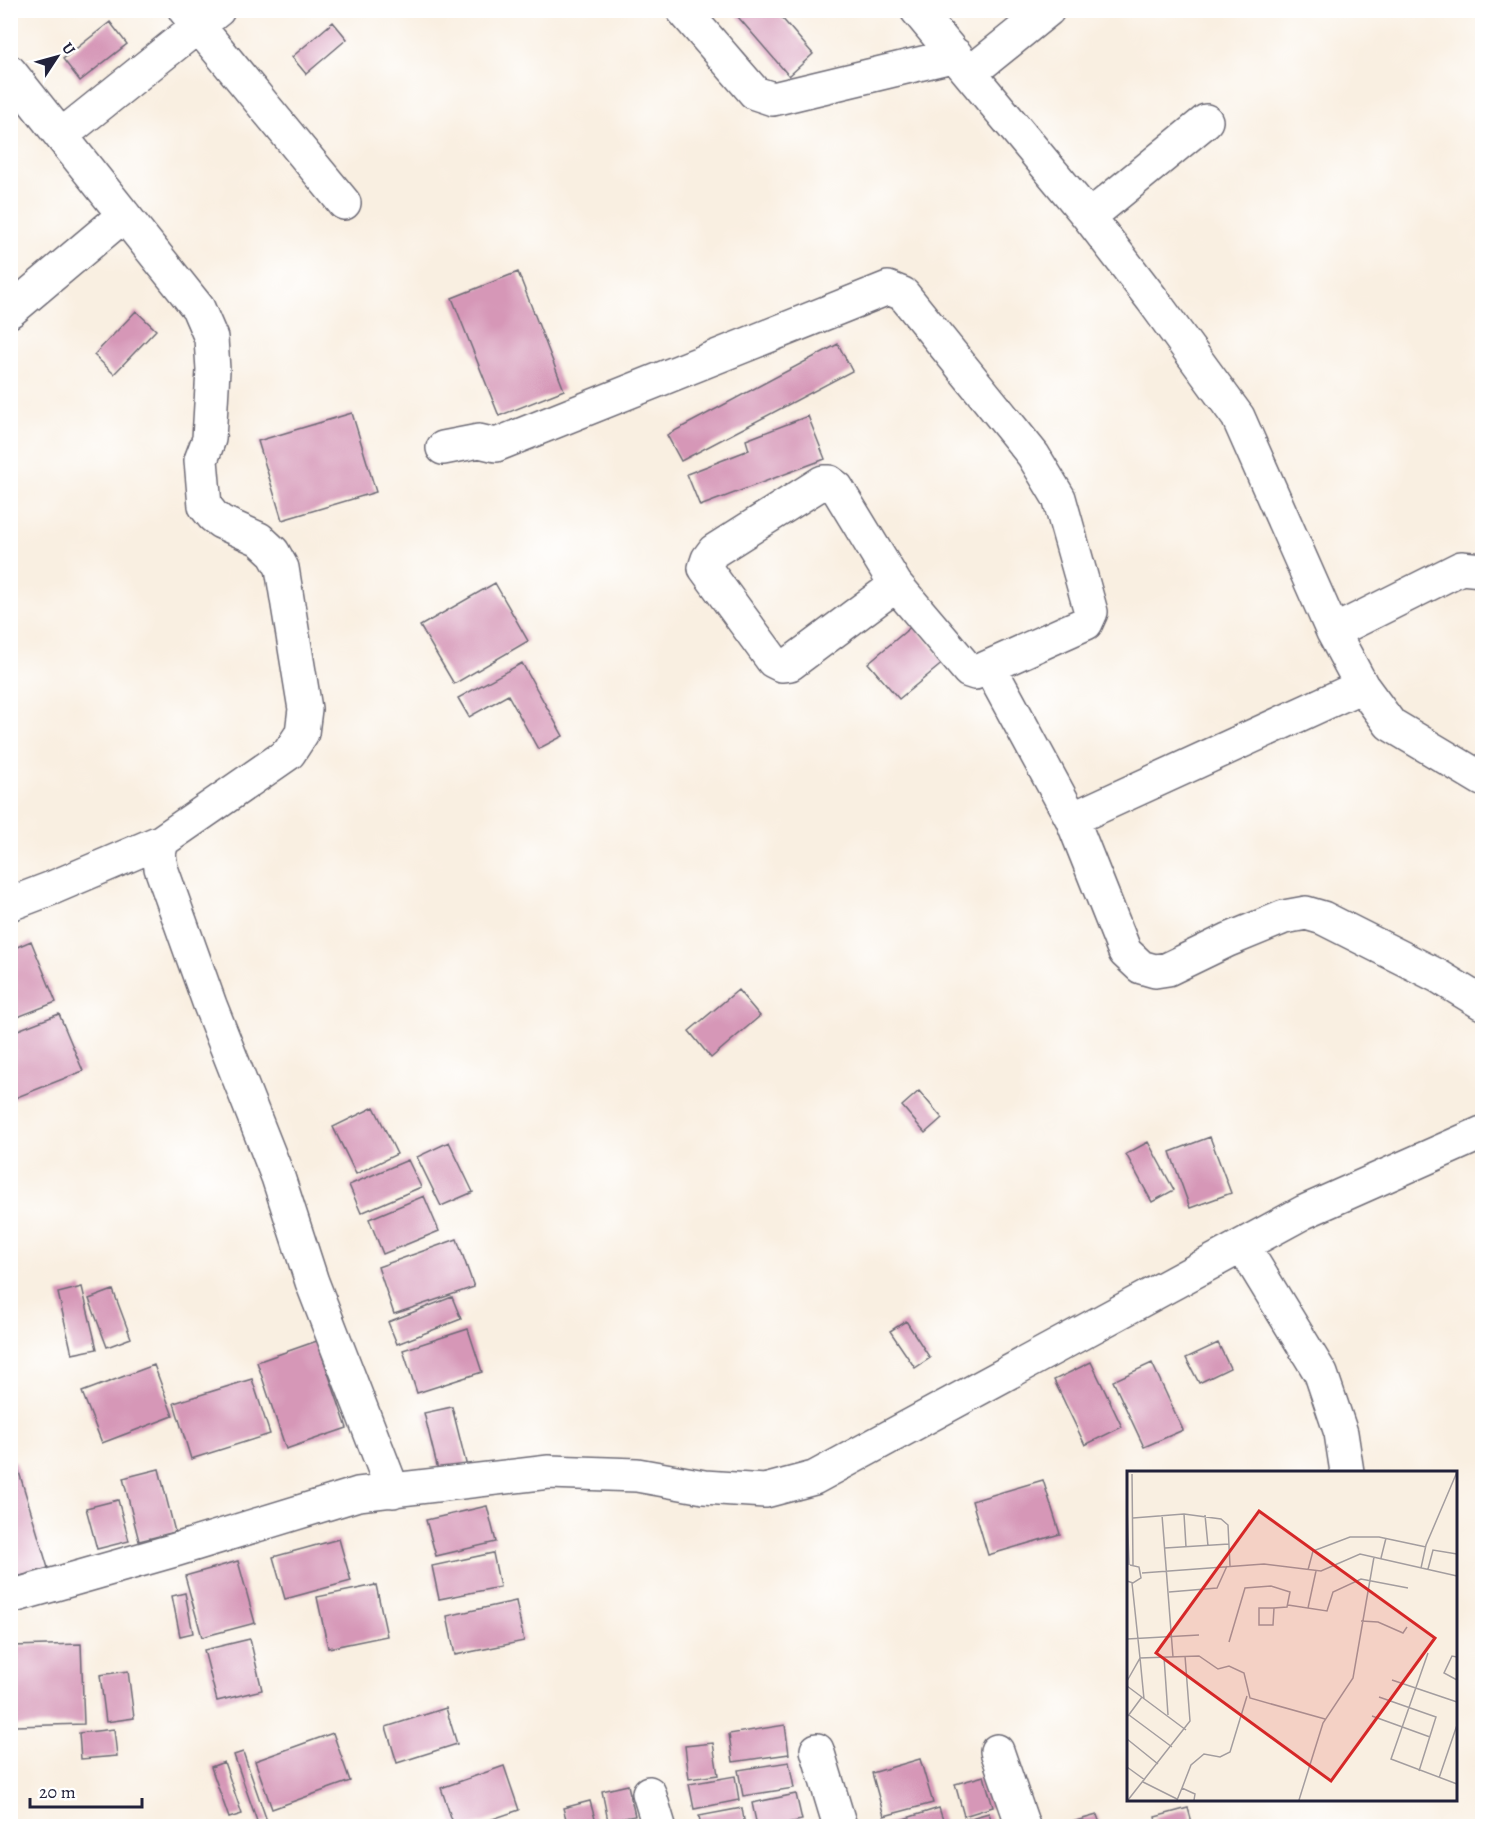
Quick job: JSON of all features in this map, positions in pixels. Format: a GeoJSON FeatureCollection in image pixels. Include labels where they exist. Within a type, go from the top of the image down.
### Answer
{"type":"FeatureCollection","features":[{"type":"Feature","properties":{"kind":"street"},"geometry":{"type":"LineString","coordinates":[[683,10],[755,93],[773,99],[963,64],[1004,44],[1048,10]]}},
{"type":"Feature","properties":{"kind":"street"},"geometry":{"type":"LineString","coordinates":[[917,10],[1089,217],[1238,417],[1333,632],[1362,686],[1390,724],[1482,779]]}},
{"type":"Feature","properties":{"kind":"street"},"geometry":{"type":"LineString","coordinates":[[62,135],[200,16],[344,203]]}},
{"type":"Feature","properties":{"kind":"street"},"geometry":{"type":"LineString","coordinates":[[10,904],[162,841],[289,753],[302,733],[305,708],[282,568],[273,552],[259,539],[220,522],[205,506],[201,460],[209,439],[213,370],[210,338],[198,308],[11,74]]}},
{"type":"Feature","properties":{"kind":"street"},"geometry":{"type":"LineString","coordinates":[[1089,217],[1206,121]]}},
{"type":"Feature","properties":{"kind":"street"},"geometry":{"type":"LineString","coordinates":[[10,311],[124,215]]}},
{"type":"Feature","properties":{"kind":"street"},"geometry":{"type":"LineString","coordinates":[[443,448],[478,441],[496,445],[888,288],[903,294],[1033,455],[1059,498],[1091,612],[1086,623],[990,668],[975,673],[969,671],[896,585],[837,488],[823,482],[714,552],[705,568],[773,661],[781,665],[790,664],[896,585]]}},
{"type":"Feature","properties":{"kind":"street"},"geometry":{"type":"LineString","coordinates":[[1333,632],[1461,568],[1482,570]]}},
{"type":"Feature","properties":{"kind":"street"},"geometry":{"type":"LineString","coordinates":[[990,668],[1072,819],[1125,951],[1141,967],[1155,971],[1168,969],[1228,940],[1284,917],[1306,913],[1323,918],[1438,976],[1482,1003]]}},
{"type":"Feature","properties":{"kind":"street"},"geometry":{"type":"LineString","coordinates":[[1072,819],[1362,686]]}},
{"type":"Feature","properties":{"kind":"street"},"geometry":{"type":"LineString","coordinates":[[162,841],[159,855],[161,868],[210,1005],[278,1177],[312,1282],[393,1491]]}},
{"type":"Feature","properties":{"kind":"street"},"geometry":{"type":"LineString","coordinates":[[10,1597],[358,1494],[549,1472],[637,1474],[704,1487],[765,1491],[814,1478],[1304,1212],[1482,1133]]}},
{"type":"Feature","properties":{"kind":"street"},"geometry":{"type":"LineString","coordinates":[[1243,1246],[1321,1374],[1341,1433],[1347,1471]]}},
{"type":"Feature","properties":{"kind":"street"},"geometry":{"type":"LineString","coordinates":[[817,1750],[840,1827]]}},
{"type":"Feature","properties":{"kind":"street"},"geometry":{"type":"LineString","coordinates":[[997,1751],[1023,1827]]}},
{"type":"Feature","properties":{"kind":"street"},"geometry":{"type":"LineString","coordinates":[[649,1792],[659,1827]]}},
{"type":"Feature","properties":{"kind":"building"},"geometry":{"type":"Polygon","coordinates":[[[732,10],[775,10],[813,54],[789,76],[732,10]]]}},
{"type":"Feature","properties":{"kind":"building"},"geometry":{"type":"Polygon","coordinates":[[[110,22],[127,44],[80,81],[63,59],[110,22]]]}},
{"type":"Feature","properties":{"kind":"building"},"geometry":{"type":"Polygon","coordinates":[[[333,22],[347,39],[306,74],[292,57],[333,22]]]}},
{"type":"Feature","properties":{"kind":"building"},"geometry":{"type":"Polygon","coordinates":[[[518,272],[564,390],[499,416],[452,298],[518,272]]]}},
{"type":"Feature","properties":{"kind":"building"},"geometry":{"type":"Polygon","coordinates":[[[136,311],[156,330],[114,374],[94,355],[136,311]]]}},
{"type":"Feature","properties":{"kind":"building"},"geometry":{"type":"Polygon","coordinates":[[[838,344],[852,371],[681,461],[667,435],[838,344]]]}},
{"type":"Feature","properties":{"kind":"building"},"geometry":{"type":"Polygon","coordinates":[[[352,413],[376,492],[282,520],[258,441],[352,413]]]}},
{"type":"Feature","properties":{"kind":"building"},"geometry":{"type":"Polygon","coordinates":[[[808,416],[825,459],[700,506],[687,474],[749,450],[746,440],[808,416]]]}},
{"type":"Feature","properties":{"kind":"building"},"geometry":{"type":"Polygon","coordinates":[[[495,583],[528,641],[454,684],[420,626],[495,583]]]}},
{"type":"Feature","properties":{"kind":"building"},"geometry":{"type":"Polygon","coordinates":[[[913,625],[944,662],[899,699],[868,663],[913,625]]]}},
{"type":"Feature","properties":{"kind":"building"},"geometry":{"type":"Polygon","coordinates":[[[522,663],[563,736],[538,749],[508,695],[469,717],[458,698],[522,663]]]}},
{"type":"Feature","properties":{"kind":"building"},"geometry":{"type":"Polygon","coordinates":[[[31,941],[56,1002],[10,1020],[10,950],[31,941]]]}},
{"type":"Feature","properties":{"kind":"building"},"geometry":{"type":"Polygon","coordinates":[[[738,990],[760,1016],[711,1058],[689,1031],[738,990]]]}},
{"type":"Feature","properties":{"kind":"building"},"geometry":{"type":"Polygon","coordinates":[[[59,1014],[83,1071],[10,1100],[10,1033],[59,1014]]]}},
{"type":"Feature","properties":{"kind":"building"},"geometry":{"type":"Polygon","coordinates":[[[919,1091],[942,1118],[925,1133],[902,1106],[919,1091]]]}},
{"type":"Feature","properties":{"kind":"building"},"geometry":{"type":"Polygon","coordinates":[[[374,1107],[397,1154],[356,1174],[333,1127],[374,1107]]]}},
{"type":"Feature","properties":{"kind":"building"},"geometry":{"type":"Polygon","coordinates":[[[1210,1137],[1231,1193],[1190,1208],[1170,1152],[1210,1137]]]}},
{"type":"Feature","properties":{"kind":"building"},"geometry":{"type":"Polygon","coordinates":[[[449,1142],[473,1192],[441,1206],[417,1157],[449,1142]]]}},
{"type":"Feature","properties":{"kind":"building"},"geometry":{"type":"Polygon","coordinates":[[[1148,1142],[1174,1190],[1152,1202],[1126,1154],[1148,1142]]]}},
{"type":"Feature","properties":{"kind":"building"},"geometry":{"type":"Polygon","coordinates":[[[408,1160],[421,1187],[361,1213],[349,1185],[408,1160]]]}},
{"type":"Feature","properties":{"kind":"building"},"geometry":{"type":"Polygon","coordinates":[[[424,1196],[439,1231],[383,1254],[369,1219],[424,1196]]]}},
{"type":"Feature","properties":{"kind":"building"},"geometry":{"type":"Polygon","coordinates":[[[457,1239],[474,1287],[394,1314],[378,1267],[457,1239]]]}},
{"type":"Feature","properties":{"kind":"building"},"geometry":{"type":"Polygon","coordinates":[[[82,1287],[97,1349],[72,1354],[58,1293],[82,1287]]]}},
{"type":"Feature","properties":{"kind":"building"},"geometry":{"type":"Polygon","coordinates":[[[113,1290],[131,1338],[107,1347],[89,1299],[113,1290]]]}},
{"type":"Feature","properties":{"kind":"building"},"geometry":{"type":"Polygon","coordinates":[[[452,1297],[461,1319],[397,1344],[388,1322],[452,1297]]]}},
{"type":"Feature","properties":{"kind":"building"},"geometry":{"type":"Polygon","coordinates":[[[906,1321],[930,1358],[915,1368],[890,1331],[906,1321]]]}},
{"type":"Feature","properties":{"kind":"building"},"geometry":{"type":"Polygon","coordinates":[[[468,1329],[482,1372],[417,1393],[403,1350],[468,1329]]]}},
{"type":"Feature","properties":{"kind":"building"},"geometry":{"type":"Polygon","coordinates":[[[317,1341],[347,1428],[286,1449],[257,1362],[317,1341]]]}},
{"type":"Feature","properties":{"kind":"building"},"geometry":{"type":"Polygon","coordinates":[[[1218,1343],[1230,1368],[1199,1383],[1186,1358],[1218,1343]]]}},
{"type":"Feature","properties":{"kind":"building"},"geometry":{"type":"Polygon","coordinates":[[[1091,1362],[1122,1427],[1085,1445],[1054,1380],[1091,1362]]]}},
{"type":"Feature","properties":{"kind":"building"},"geometry":{"type":"Polygon","coordinates":[[[1152,1363],[1183,1430],[1144,1447],[1113,1381],[1152,1363]]]}},
{"type":"Feature","properties":{"kind":"building"},"geometry":{"type":"Polygon","coordinates":[[[154,1365],[173,1416],[102,1443],[82,1392],[154,1365]]]}},
{"type":"Feature","properties":{"kind":"building"},"geometry":{"type":"Polygon","coordinates":[[[252,1379],[270,1434],[191,1459],[174,1403],[252,1379]]]}},
{"type":"Feature","properties":{"kind":"building"},"geometry":{"type":"Polygon","coordinates":[[[452,1407],[469,1475],[441,1482],[424,1413],[452,1407]]]}},
{"type":"Feature","properties":{"kind":"building"},"geometry":{"type":"Polygon","coordinates":[[[16,1462],[48,1568],[10,1579],[10,1463],[16,1462]]]}},
{"type":"Feature","properties":{"kind":"building"},"geometry":{"type":"Polygon","coordinates":[[[159,1469],[175,1532],[139,1541],[123,1478],[159,1469]]]}},
{"type":"Feature","properties":{"kind":"building"},"geometry":{"type":"Polygon","coordinates":[[[1043,1480],[1060,1534],[988,1555],[972,1501],[1043,1480]]]}},
{"type":"Feature","properties":{"kind":"building"},"geometry":{"type":"Polygon","coordinates":[[[118,1500],[129,1541],[97,1549],[86,1508],[118,1500]]]}},
{"type":"Feature","properties":{"kind":"building"},"geometry":{"type":"Polygon","coordinates":[[[487,1506],[496,1542],[436,1556],[426,1520],[487,1506]]]}},
{"type":"Feature","properties":{"kind":"building"},"geometry":{"type":"Polygon","coordinates":[[[339,1539],[351,1581],[285,1599],[273,1557],[339,1539]]]}},
{"type":"Feature","properties":{"kind":"building"},"geometry":{"type":"Polygon","coordinates":[[[493,1553],[500,1587],[439,1599],[432,1566],[493,1553]]]}},
{"type":"Feature","properties":{"kind":"building"},"geometry":{"type":"Polygon","coordinates":[[[238,1561],[255,1623],[202,1637],[185,1576],[238,1561]]]}},
{"type":"Feature","properties":{"kind":"building"},"geometry":{"type":"Polygon","coordinates":[[[376,1585],[387,1636],[328,1648],[317,1597],[376,1585]]]}},
{"type":"Feature","properties":{"kind":"building"},"geometry":{"type":"Polygon","coordinates":[[[185,1593],[193,1633],[180,1636],[172,1596],[185,1593]]]}},
{"type":"Feature","properties":{"kind":"building"},"geometry":{"type":"Polygon","coordinates":[[[516,1601],[524,1641],[455,1655],[447,1616],[516,1601]]]}},
{"type":"Feature","properties":{"kind":"building"},"geometry":{"type":"Polygon","coordinates":[[[250,1639],[262,1690],[217,1701],[204,1650],[250,1639]]]}},
{"type":"Feature","properties":{"kind":"building"},"geometry":{"type":"Polygon","coordinates":[[[81,1644],[84,1724],[15,1726],[13,1646],[81,1644]]]}},
{"type":"Feature","properties":{"kind":"building"},"geometry":{"type":"Polygon","coordinates":[[[128,1671],[134,1718],[106,1722],[100,1675],[128,1671]]]}},
{"type":"Feature","properties":{"kind":"building"},"geometry":{"type":"Polygon","coordinates":[[[446,1708],[457,1744],[397,1763],[386,1727],[446,1708]]]}},
{"type":"Feature","properties":{"kind":"building"},"geometry":{"type":"Polygon","coordinates":[[[785,1725],[789,1754],[733,1762],[729,1734],[785,1725]]]}},
{"type":"Feature","properties":{"kind":"building"},"geometry":{"type":"Polygon","coordinates":[[[114,1729],[117,1756],[81,1759],[79,1733],[114,1729]]]}},
{"type":"Feature","properties":{"kind":"building"},"geometry":{"type":"Polygon","coordinates":[[[333,1733],[350,1781],[272,1809],[255,1761],[333,1733]]]}},
{"type":"Feature","properties":{"kind":"building"},"geometry":{"type":"Polygon","coordinates":[[[713,1743],[718,1775],[689,1779],[685,1746],[713,1743]]]}},
{"type":"Feature","properties":{"kind":"building"},"geometry":{"type":"Polygon","coordinates":[[[243,1752],[267,1821],[258,1824],[234,1755],[243,1752]]]}},
{"type":"Feature","properties":{"kind":"building"},"geometry":{"type":"Polygon","coordinates":[[[920,1759],[933,1803],[884,1816],[872,1773],[920,1759]]]}},
{"type":"Feature","properties":{"kind":"building"},"geometry":{"type":"Polygon","coordinates":[[[224,1762],[242,1814],[229,1818],[211,1767],[224,1762]]]}},
{"type":"Feature","properties":{"kind":"building"},"geometry":{"type":"Polygon","coordinates":[[[789,1762],[794,1788],[743,1796],[738,1770],[789,1762]]]}},
{"type":"Feature","properties":{"kind":"building"},"geometry":{"type":"Polygon","coordinates":[[[504,1766],[519,1810],[472,1826],[454,1826],[441,1788],[504,1766]]]}},
{"type":"Feature","properties":{"kind":"building"},"geometry":{"type":"Polygon","coordinates":[[[735,1776],[739,1800],[694,1809],[689,1784],[735,1776]]]}},
{"type":"Feature","properties":{"kind":"building"},"geometry":{"type":"Polygon","coordinates":[[[984,1776],[993,1807],[964,1816],[955,1784],[984,1776]]]}},
{"type":"Feature","properties":{"kind":"building"},"geometry":{"type":"Polygon","coordinates":[[[628,1785],[635,1816],[608,1821],[602,1791],[628,1785]]]}},
{"type":"Feature","properties":{"kind":"building"},"geometry":{"type":"Polygon","coordinates":[[[796,1794],[802,1820],[771,1826],[757,1826],[752,1803],[796,1794]]]}},
{"type":"Feature","properties":{"kind":"building"},"geometry":{"type":"Polygon","coordinates":[[[590,1801],[597,1826],[568,1826],[563,1808],[590,1801]]]}},
{"type":"Feature","properties":{"kind":"building"},"geometry":{"type":"Polygon","coordinates":[[[742,1808],[745,1826],[701,1826],[699,1816],[742,1808]]]}},
{"type":"Feature","properties":{"kind":"building"},"geometry":{"type":"Polygon","coordinates":[[[939,1808],[945,1826],[881,1826],[939,1808]]]}},
{"type":"Feature","properties":{"kind":"building"},"geometry":{"type":"Polygon","coordinates":[[[1188,1808],[1193,1826],[1157,1826],[1155,1817],[1188,1808]]]}},
{"type":"Feature","properties":{"kind":"building"},"geometry":{"type":"Polygon","coordinates":[[[989,1813],[993,1826],[954,1826],[953,1823],[989,1813]]]}},
{"type":"Feature","properties":{"kind":"building"},"geometry":{"type":"Polygon","coordinates":[[[1097,1815],[1101,1826],[1058,1826],[1097,1815]]]}}]}
